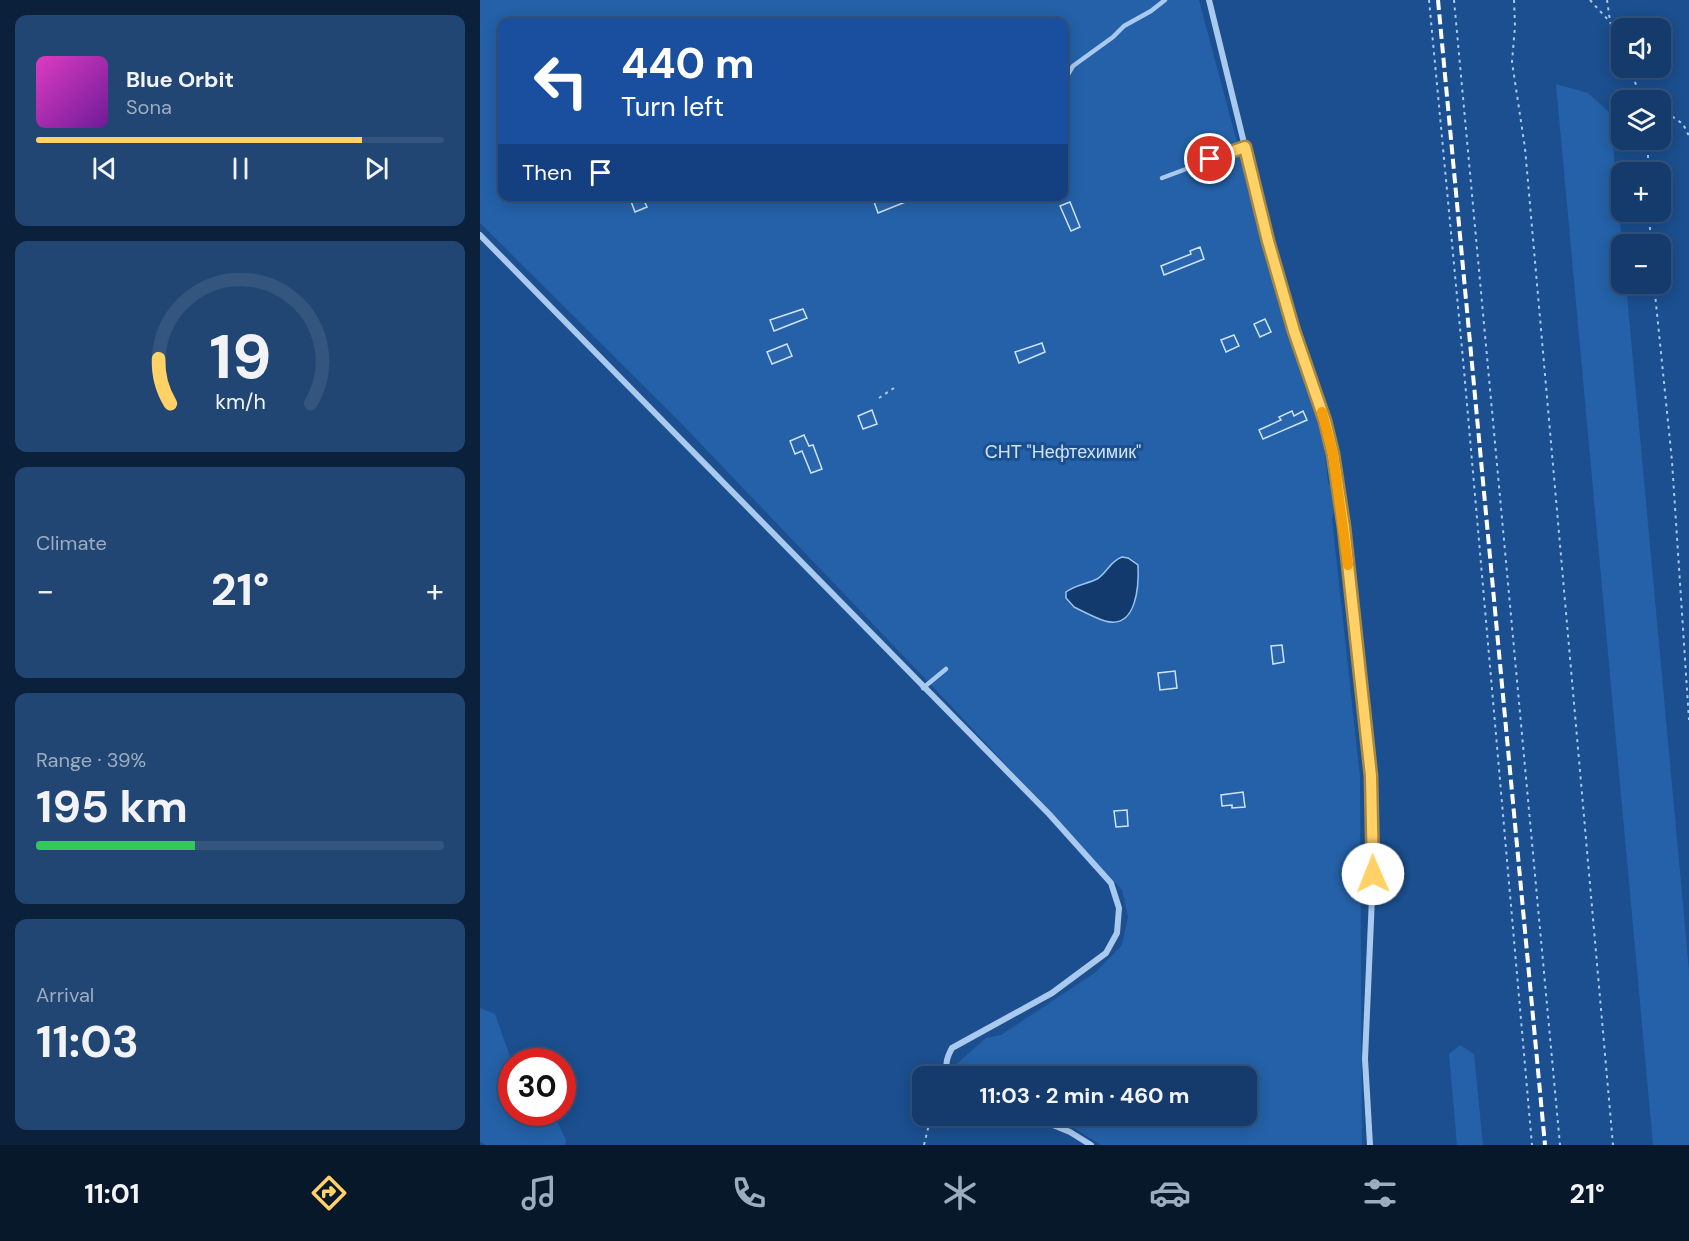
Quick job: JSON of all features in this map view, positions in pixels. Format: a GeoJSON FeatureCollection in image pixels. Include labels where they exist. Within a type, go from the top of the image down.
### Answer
{"type":"FeatureCollection","features":[{"type":"Feature","properties":{"kind":"street"},"geometry":{"type":"LineString","coordinates":[[1209,0],[1268,241],[1294,331],[1325,421],[1333,454],[1344,527],[1371,776],[1373,874],[1365,1059],[1370,1145]]}},
{"type":"Feature","properties":{"kind":"street"},"geometry":{"type":"LineString","coordinates":[[480,235],[1049,814],[1111,883],[1119,908],[1117,933],[1106,953],[1052,993],[952,1048],[946,1059],[947,1066]]}},
{"type":"Feature","properties":{"kind":"street"},"geometry":{"type":"LineString","coordinates":[[1055,1126],[1091,1145]]}},
{"type":"Feature","properties":{"kind":"lane"},"geometry":{"type":"LineString","coordinates":[[1068,74],[1072,66],[1113,37],[1124,26],[1165,0]]}},
{"type":"Feature","properties":{"kind":"lane"},"geometry":{"type":"LineString","coordinates":[[1162,178],[1245,147]]}},
{"type":"Feature","properties":{"kind":"lane"},"geometry":{"type":"LineString","coordinates":[[923,688],[946,669]]}},
{"type":"Feature","properties":{"kind":"path"},"geometry":{"type":"LineString","coordinates":[[1430,0],[1532,1145]]}},
{"type":"Feature","properties":{"kind":"path"},"geometry":{"type":"LineString","coordinates":[[1454,0],[1560,1145]]}},
{"type":"Feature","properties":{"kind":"path"},"geometry":{"type":"LineString","coordinates":[[1514,0],[1515,26],[1512,62],[1525,148],[1613,1145]]}},
{"type":"Feature","properties":{"kind":"path"},"geometry":{"type":"LineString","coordinates":[[1590,0],[1610,22]]}},
{"type":"Feature","properties":{"kind":"path"},"geometry":{"type":"LineString","coordinates":[[1607,0],[1610,22]]}},
{"type":"Feature","properties":{"kind":"path"},"geometry":{"type":"LineString","coordinates":[[1671,116],[1683,124],[1689,136]]}},
{"type":"Feature","properties":{"kind":"path"},"geometry":{"type":"LineString","coordinates":[[1655,294],[1672,461],[1689,720]]}},
{"type":"Feature","properties":{"kind":"path"},"geometry":{"type":"LineString","coordinates":[[879,398],[894,388]]}},
{"type":"Feature","properties":{"kind":"path"},"geometry":{"type":"LineString","coordinates":[[924,1145],[929,1126]]}},
{"type":"Feature","properties":{"kind":"green space","name":"СНТ \"Нефтехимик\""},"geometry":{"type":"Polygon","coordinates":[[[480,0],[1199,0],[1265,248],[1321,416],[1328,482],[1337,498],[1332,519],[1360,777],[1362,1145],[1101,1145],[1071,1126],[1257,1126],[1257,1066],[954,1066],[986,1038],[1001,1035],[1096,972],[1122,945],[1128,917],[1122,890],[955,710],[677,419],[480,223],[480,0]]]}},
{"type":"Feature","properties":{"kind":"green space"},"geometry":{"type":"Polygon","coordinates":[[[1556,84],[1588,93],[1610,113],[1611,150],[1613,150],[1614,162],[1611,162],[1611,222],[1620,222],[1621,234],[1611,234],[1611,294],[1627,294],[1689,970],[1689,1145],[1653,1145],[1556,84]]]}},
{"type":"Feature","properties":{"kind":"green space"},"geometry":{"type":"Polygon","coordinates":[[[480,1008],[495,1014],[507,1048],[498,1048],[498,1126],[559,1126],[566,1140],[565,1145],[486,1145],[480,1142],[480,1008]]]}},
{"type":"Feature","properties":{"kind":"green space"},"geometry":{"type":"Polygon","coordinates":[[[1460,1045],[1474,1054],[1483,1145],[1457,1145],[1449,1054],[1460,1045]]]}},
{"type":"Feature","properties":{"kind":"shaded area"},"geometry":{"type":"Polygon","coordinates":[[[1122,557],[1138,565],[1138,583],[1134,604],[1124,619],[1116,622],[1101,620],[1074,607],[1066,598],[1066,592],[1097,579],[1114,561],[1122,557]]]}},
{"type":"Feature","properties":{"kind":"building"},"geometry":{"type":"Polygon","coordinates":[[[631,201],[644,201],[647,207],[635,212],[631,201]]]}},
{"type":"Feature","properties":{"kind":"building"},"geometry":{"type":"Polygon","coordinates":[[[874,201],[908,201],[878,213],[874,201]]]}},
{"type":"Feature","properties":{"kind":"building"},"geometry":{"type":"Polygon","coordinates":[[[1070,202],[1080,227],[1071,231],[1060,206],[1070,202]]]}},
{"type":"Feature","properties":{"kind":"building"},"geometry":{"type":"Polygon","coordinates":[[[1200,247],[1204,259],[1164,275],[1161,266],[1191,254],[1190,251],[1200,247]]]}},
{"type":"Feature","properties":{"kind":"building"},"geometry":{"type":"Polygon","coordinates":[[[803,309],[807,318],[774,331],[770,320],[803,309]]]}},
{"type":"Feature","properties":{"kind":"building"},"geometry":{"type":"Polygon","coordinates":[[[1265,319],[1271,332],[1260,337],[1254,324],[1265,319]]]}},
{"type":"Feature","properties":{"kind":"building"},"geometry":{"type":"Polygon","coordinates":[[[1234,335],[1239,346],[1226,352],[1221,340],[1234,335]]]}},
{"type":"Feature","properties":{"kind":"building"},"geometry":{"type":"Polygon","coordinates":[[[1042,343],[1045,352],[1019,363],[1015,352],[1042,343]]]}},
{"type":"Feature","properties":{"kind":"building"},"geometry":{"type":"Polygon","coordinates":[[[787,344],[792,356],[772,364],[767,352],[787,344]]]}},
{"type":"Feature","properties":{"kind":"building"},"geometry":{"type":"Polygon","coordinates":[[[872,410],[877,424],[863,429],[858,416],[872,410]]]}},
{"type":"Feature","properties":{"kind":"building"},"geometry":{"type":"Polygon","coordinates":[[[1292,411],[1294,416],[1303,411],[1307,420],[1263,439],[1259,430],[1281,420],[1279,417],[1292,411]]]}},
{"type":"Feature","properties":{"kind":"building"},"geometry":{"type":"Polygon","coordinates":[[[804,435],[809,446],[813,445],[822,469],[811,473],[802,451],[795,454],[790,441],[804,435]]]}},
{"type":"Feature","properties":{"kind":"building"},"geometry":{"type":"Polygon","coordinates":[[[1282,645],[1284,662],[1273,664],[1271,646],[1282,645]]]}},
{"type":"Feature","properties":{"kind":"building"},"geometry":{"type":"Polygon","coordinates":[[[1175,671],[1177,688],[1160,690],[1158,673],[1175,671]]]}},
{"type":"Feature","properties":{"kind":"building"},"geometry":{"type":"Polygon","coordinates":[[[1243,792],[1245,807],[1222,806],[1221,795],[1243,792]]]}},
{"type":"Feature","properties":{"kind":"building"},"geometry":{"type":"Polygon","coordinates":[[[1127,810],[1128,826],[1116,827],[1114,811],[1127,810]]]}},
{"type":"Feature","properties":{"kind":"railway"},"geometry":{"type":"LineString","coordinates":[[1438,0],[1545,1145]]}},
{"type":"Feature","properties":{"kind":"slow traffic"},"geometry":{"type":"LineString","coordinates":[[1322,412],[1333,454],[1348,565]]}},
{"type":"Feature","properties":{"kind":"route"},"geometry":{"type":"LineString","coordinates":[[1210,159],[1245,147],[1268,241],[1294,331],[1325,421],[1333,454],[1344,527],[1371,776],[1373,874]]}}]}
